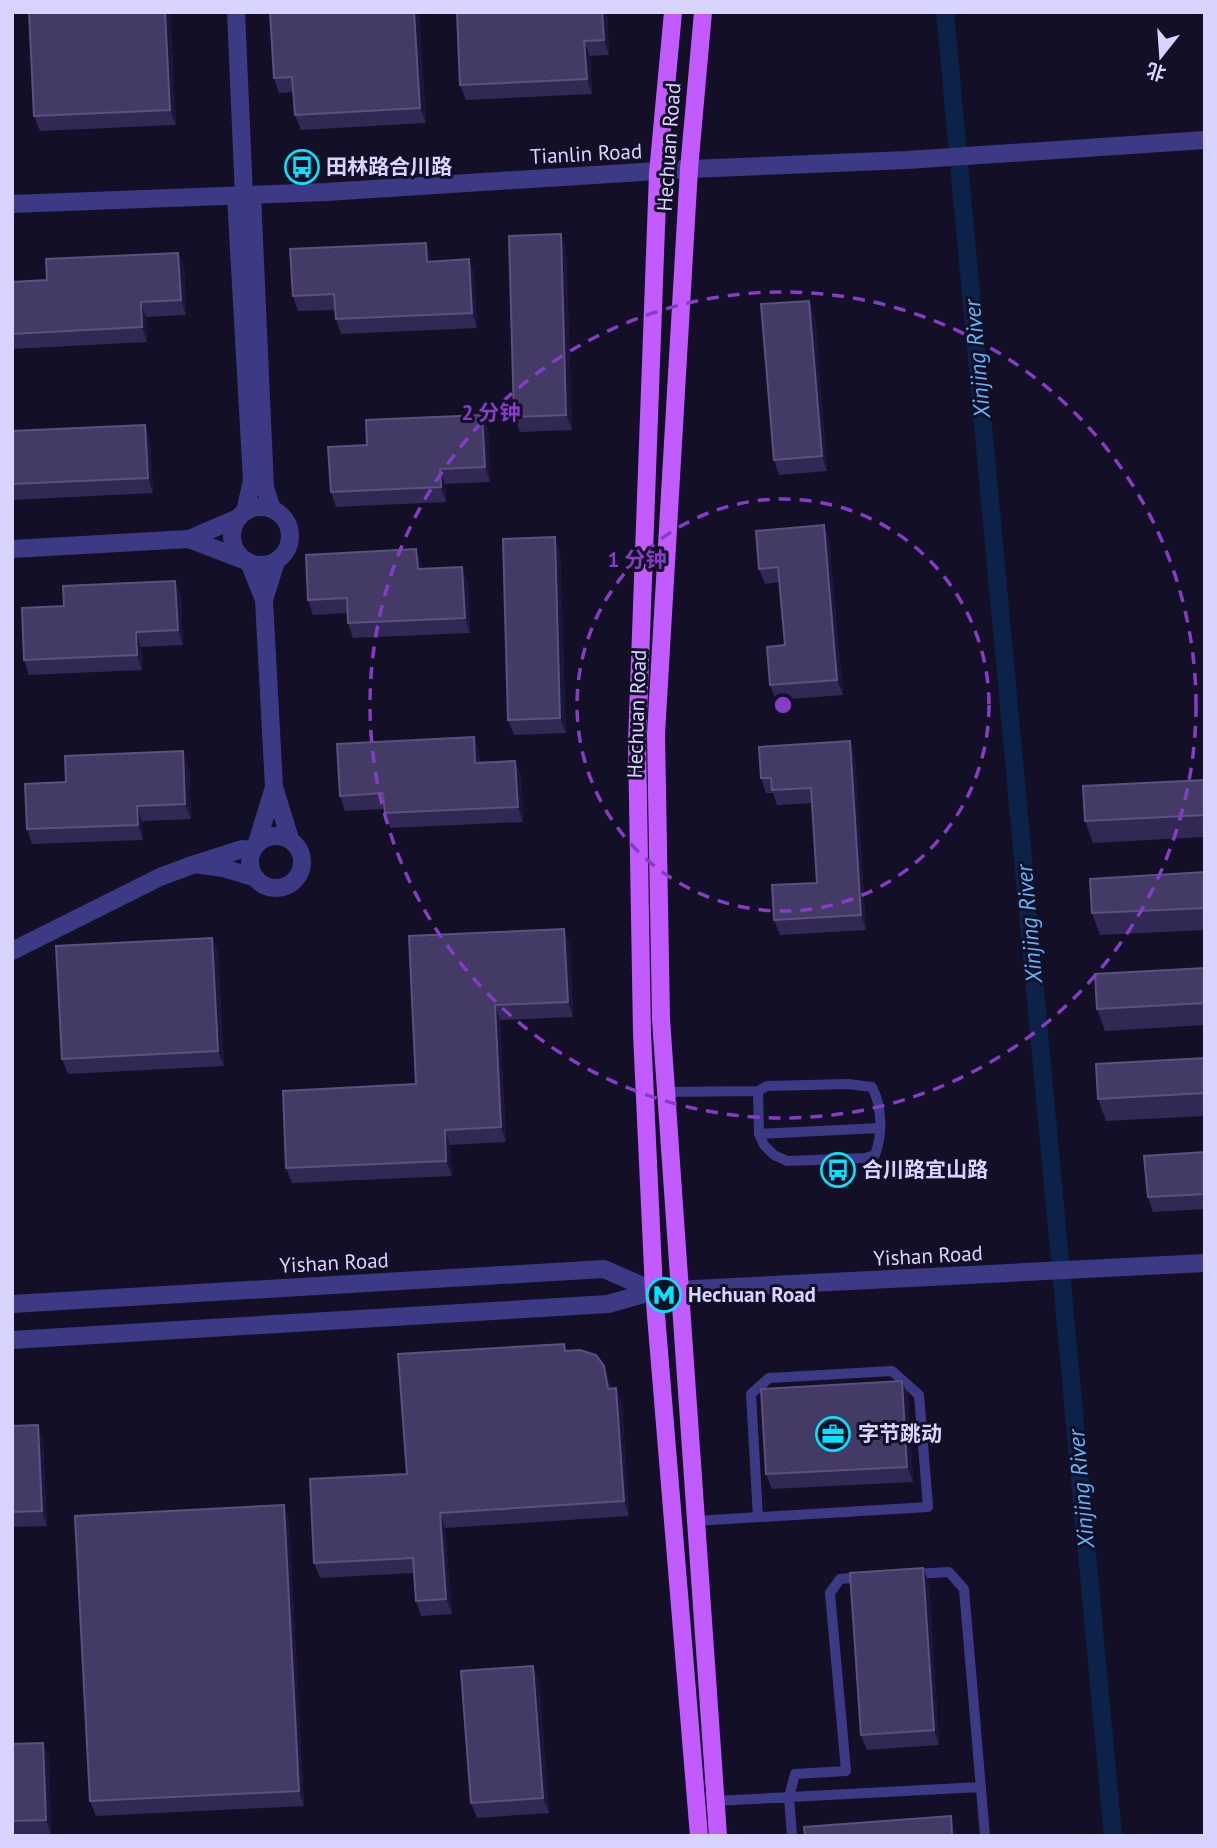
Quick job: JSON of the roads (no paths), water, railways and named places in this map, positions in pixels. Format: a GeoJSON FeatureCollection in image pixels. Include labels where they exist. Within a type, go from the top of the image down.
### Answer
{"type":"FeatureCollection","features":[{"type":"Feature","properties":{"kind":"main road","name":"Hechuan Road"},"geometry":{"type":"LineString","coordinates":[[673,12],[658,173],[637,742],[642,1033],[654,1291],[699,1836]]}},
{"type":"Feature","properties":{"kind":"main road","name":"Hechuan Road"},"geometry":{"type":"LineString","coordinates":[[703,12],[690,169],[656,734],[661,1019],[718,1836]]}},
{"type":"Feature","properties":{"kind":"street"},"geometry":{"type":"LineString","coordinates":[[236,12],[253,480],[232,536],[237,554],[246,561],[264,600]]}},
{"type":"Feature","properties":{"kind":"street","name":"Tianlin Road"},"geometry":{"type":"LineString","coordinates":[[12,204],[244,196],[690,169],[908,160],[1205,140]]}},
{"type":"Feature","properties":{"kind":"street"},"geometry":{"type":"LineString","coordinates":[[244,196],[265,488],[272,509]]}},
{"type":"Feature","properties":{"kind":"street"},"geometry":{"type":"LineString","coordinates":[[12,549],[189,539],[263,507],[280,515],[290,532],[286,551],[275,561],[262,566],[189,539]]}},
{"type":"Feature","properties":{"kind":"street"},"geometry":{"type":"LineString","coordinates":[[274,787],[250,867],[256,878],[267,887],[276,888],[292,883],[302,869],[301,852],[290,839],[274,787],[264,600],[275,561]]}},
{"type":"Feature","properties":{"kind":"street"},"geometry":{"type":"LineString","coordinates":[[12,951],[160,877],[255,846],[273,835],[290,839]]}},
{"type":"Feature","properties":{"kind":"street"},"geometry":{"type":"LineString","coordinates":[[195,864],[223,868],[256,878]]}},
{"type":"Feature","properties":{"kind":"street","name":"Yishan Road"},"geometry":{"type":"LineString","coordinates":[[12,1340],[608,1304],[654,1291],[679,1292],[1205,1263]]}},
{"type":"Feature","properties":{"kind":"street","name":"Yishan Road"},"geometry":{"type":"LineString","coordinates":[[12,1304],[604,1269],[654,1291]]}},
{"type":"Feature","properties":{"kind":"lane"},"geometry":{"type":"LineString","coordinates":[[666,1092],[758,1091],[767,1086],[848,1084],[872,1087],[878,1098],[881,1140],[875,1154],[852,1159],[787,1161],[774,1155],[764,1145],[759,1134],[758,1091]]}},
{"type":"Feature","properties":{"kind":"lane"},"geometry":{"type":"LineString","coordinates":[[759,1134],[880,1128]]}},
{"type":"Feature","properties":{"kind":"lane"},"geometry":{"type":"LineString","coordinates":[[695,1521],[928,1507],[919,1395],[892,1371],[769,1378],[751,1394],[758,1517]]}},
{"type":"Feature","properties":{"kind":"lane"},"geometry":{"type":"LineString","coordinates":[[908,1574],[949,1572],[964,1589],[985,1836]]}},
{"type":"Feature","properties":{"kind":"lane"},"geometry":{"type":"LineString","coordinates":[[792,1836],[789,1797],[795,1774],[846,1770],[830,1593],[840,1578],[881,1576]]}},
{"type":"Feature","properties":{"kind":"lane"},"geometry":{"type":"LineString","coordinates":[[715,1801],[981,1787]]}},
{"type":"Feature","properties":{"kind":"waterway","name":"Xinjing River"},"geometry":{"type":"LineString","coordinates":[[945,12],[1113,1836]]}},
{"type":"Feature","properties":{"kind":"place","name":"田林路合川路"},"geometry":{"type":"Point","coordinates":[302,167]}},
{"type":"Feature","properties":{"kind":"place","name":"合川路宜山路"},"geometry":{"type":"Point","coordinates":[838,1170]}},
{"type":"Feature","properties":{"kind":"place","name":"Hechuan Road"},"geometry":{"type":"Point","coordinates":[664,1295]}},
{"type":"Feature","properties":{"kind":"place","name":"字节跳动"},"geometry":{"type":"Point","coordinates":[833,1434]}}]}
